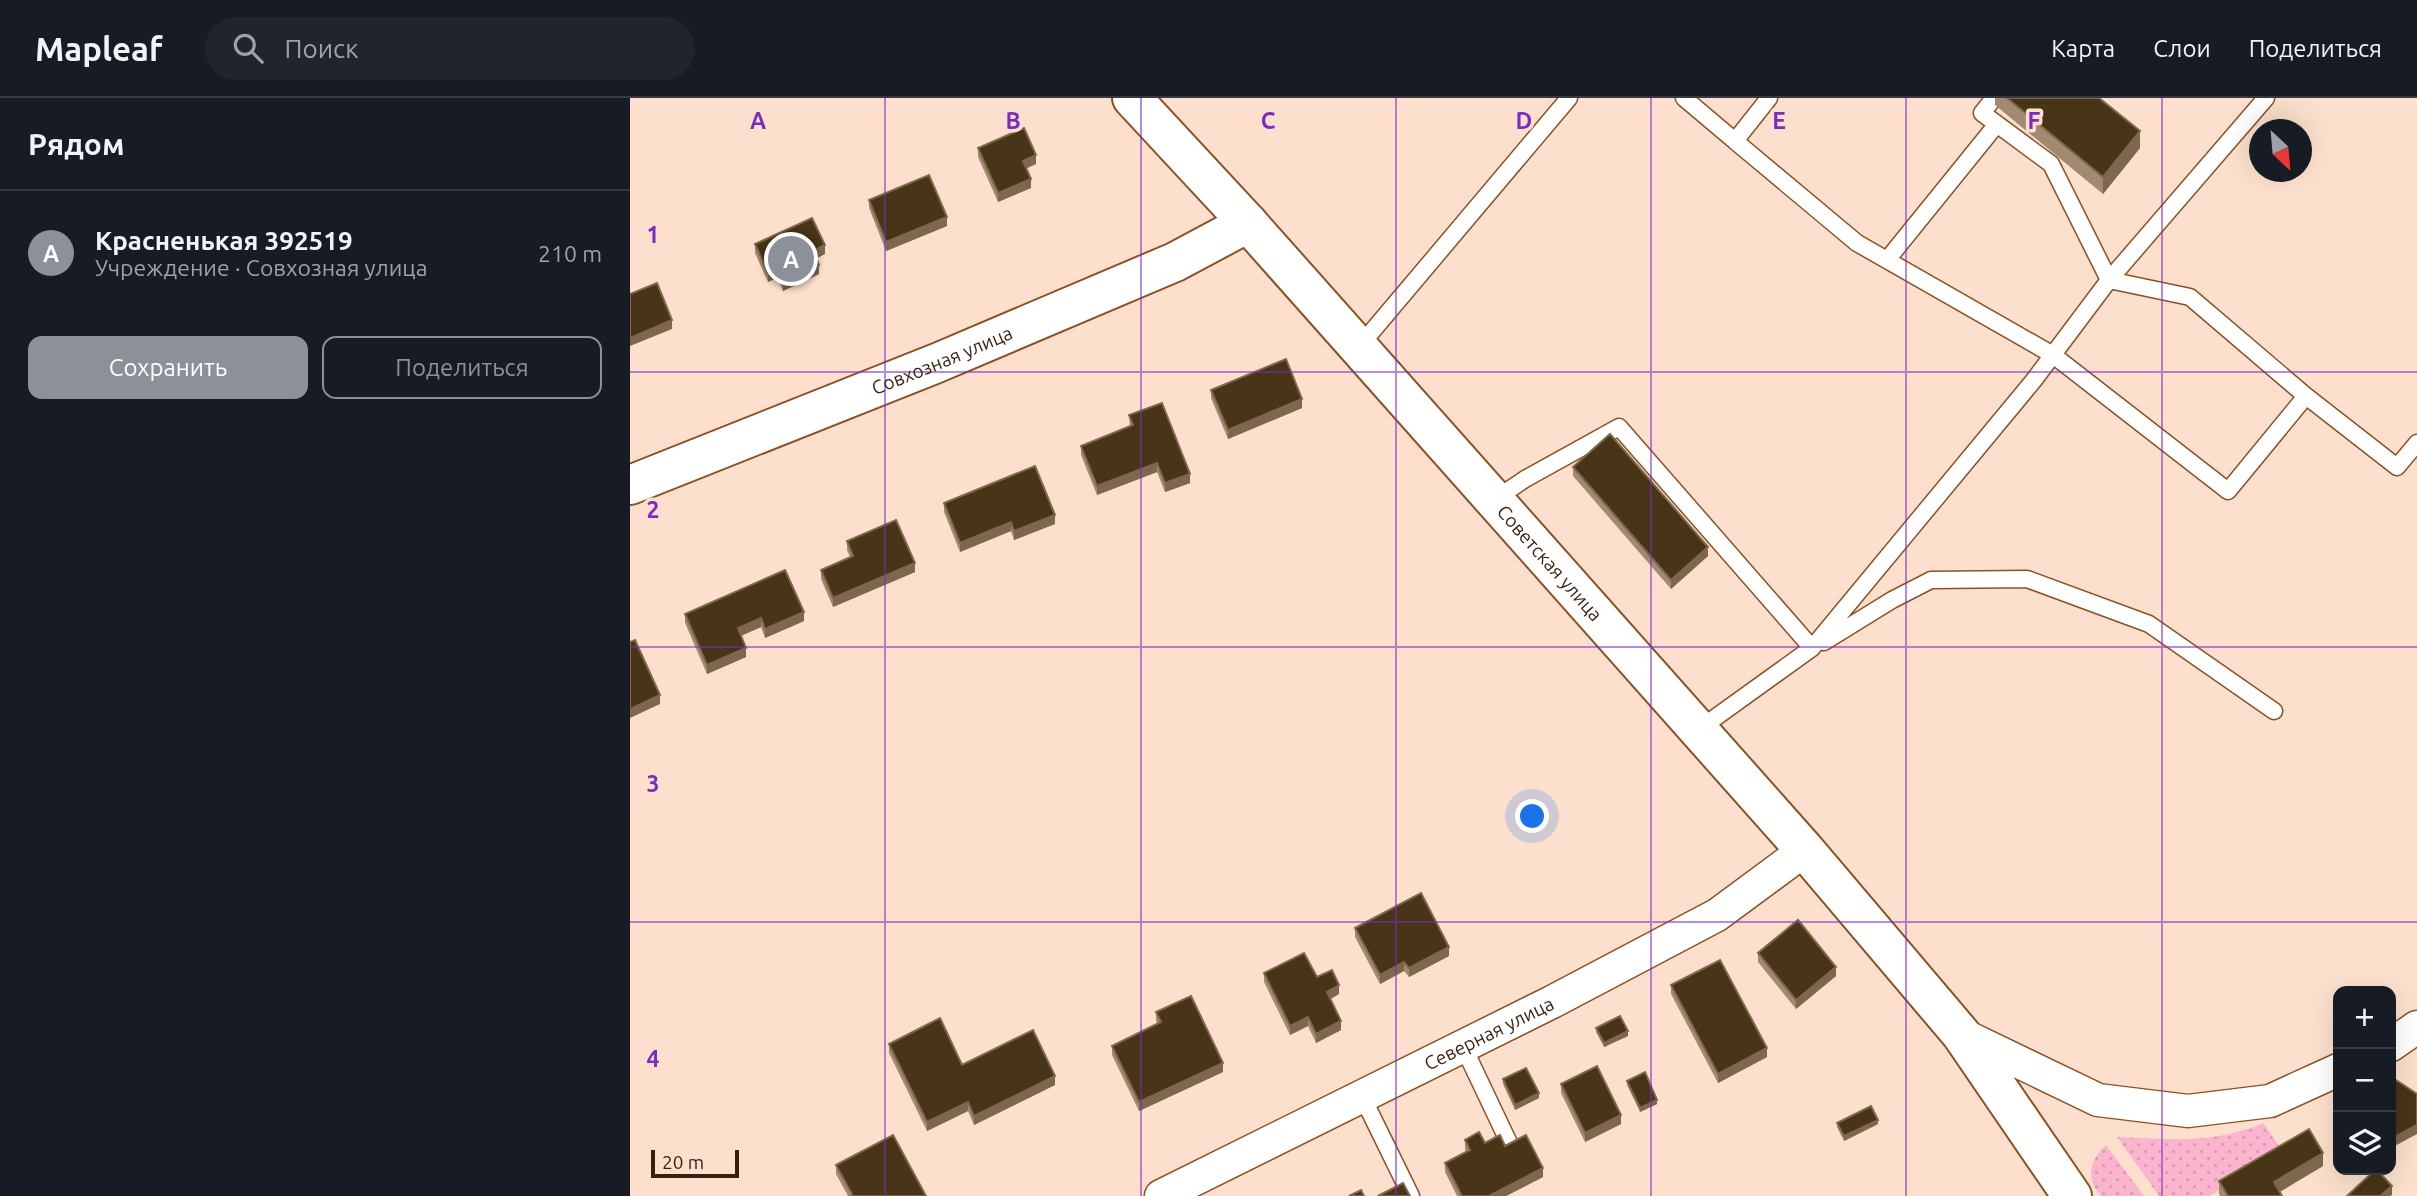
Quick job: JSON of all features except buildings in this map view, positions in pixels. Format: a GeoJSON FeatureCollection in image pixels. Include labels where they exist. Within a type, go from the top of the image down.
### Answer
{"type":"FeatureCollection","features":[{"type":"Feature","properties":{"kind":"main road","name":"Советская улица"},"geometry":{"type":"LineString","coordinates":[[1132,98],[1248,223],[1805,850],[1961,1034],[2072,1196]]}},
{"type":"Feature","properties":{"kind":"main road","name":"Совхозная улица"},"geometry":{"type":"LineString","coordinates":[[630,485],[974,347],[1175,262],[1248,223]]}},
{"type":"Feature","properties":{"kind":"street","name":"Северная улица"},"geometry":{"type":"LineString","coordinates":[[1161,1196],[1200,1187],[1362,1096],[1717,915],[1805,850]]}},
{"type":"Feature","properties":{"kind":"street"},"geometry":{"type":"LineString","coordinates":[[2396,1042],[2417,1027]]}},
{"type":"Feature","properties":{"kind":"street"},"geometry":{"type":"LineString","coordinates":[[1961,1034],[2098,1100],[2188,1111],[2270,1101],[2333,1072]]}},
{"type":"Feature","properties":{"kind":"lane"},"geometry":{"type":"LineString","coordinates":[[1358,348],[1569,98]]}},
{"type":"Feature","properties":{"kind":"lane"},"geometry":{"type":"LineString","coordinates":[[1684,98],[1857,243],[2053,355],[2228,491],[2306,396]]}},
{"type":"Feature","properties":{"kind":"lane"},"geometry":{"type":"LineString","coordinates":[[1735,141],[1769,98]]}},
{"type":"Feature","properties":{"kind":"lane"},"geometry":{"type":"LineString","coordinates":[[1994,98],[1982,113],[2050,164],[2109,280]]}},
{"type":"Feature","properties":{"kind":"lane"},"geometry":{"type":"LineString","coordinates":[[1812,648],[2053,355],[2109,280],[2266,98]]}},
{"type":"Feature","properties":{"kind":"lane"},"geometry":{"type":"LineString","coordinates":[[1887,260],[1997,124]]}},
{"type":"Feature","properties":{"kind":"lane"},"geometry":{"type":"LineString","coordinates":[[2109,280],[2190,297],[2306,396],[2397,467],[2417,443]]}},
{"type":"Feature","properties":{"kind":"lane"},"geometry":{"type":"LineString","coordinates":[[1494,500],[1525,479],[1619,427],[1812,648]]}},
{"type":"Feature","properties":{"kind":"lane"},"geometry":{"type":"LineString","coordinates":[[1698,730],[1812,648],[1931,580],[2028,579],[2149,624],[2274,711]]}},
{"type":"Feature","properties":{"kind":"lane"},"geometry":{"type":"LineString","coordinates":[[1463,1046],[1507,1139],[1486,1143]]}},
{"type":"Feature","properties":{"kind":"lane"},"geometry":{"type":"LineString","coordinates":[[1362,1096],[1411,1196]]}},
{"type":"Feature","properties":{"kind":"shaded area"},"geometry":{"type":"Polygon","coordinates":[[[2263,1123],[2284,1153],[2209,1196],[2159,1196],[2117,1137],[2208,1138],[2263,1123]]]}},
{"type":"Feature","properties":{"kind":"shaded area"},"geometry":{"type":"Polygon","coordinates":[[[2106,1145],[2144,1196],[2101,1196],[2091,1176],[2093,1163],[2106,1145]]]}},
{"type":"Feature","properties":{"kind":"place","name":"Красненькая 392519"},"geometry":{"type":"Point","coordinates":[791,259]}}]}
